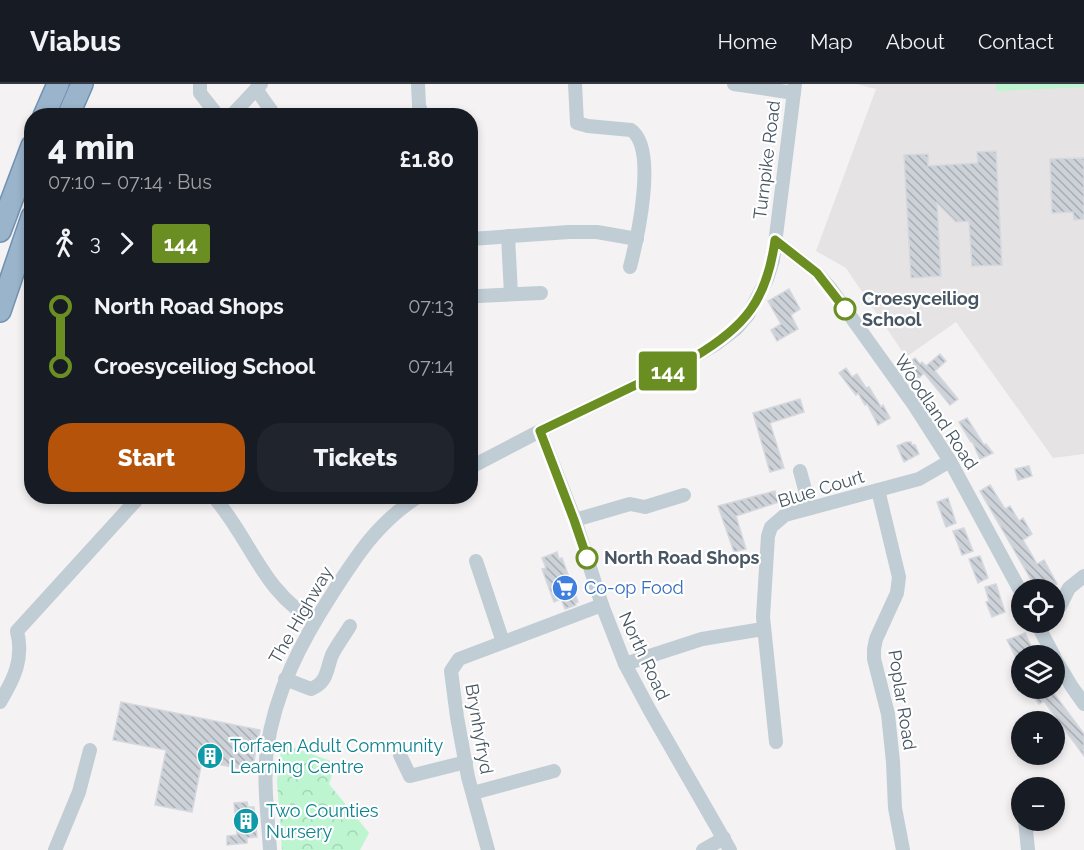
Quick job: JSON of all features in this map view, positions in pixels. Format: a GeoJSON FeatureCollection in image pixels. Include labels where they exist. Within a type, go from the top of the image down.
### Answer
{"type":"FeatureCollection","features":[{"type":"Feature","properties":{"kind":"highway"},"geometry":{"type":"LineString","coordinates":[[48,108],[58,84]]}},
{"type":"Feature","properties":{"kind":"highway"},"geometry":{"type":"LineString","coordinates":[[72,108],[82,84]]}},
{"type":"Feature","properties":{"kind":"highway"},"geometry":{"type":"LineString","coordinates":[[0,231],[24,167]]}},
{"type":"Feature","properties":{"kind":"highway"},"geometry":{"type":"LineString","coordinates":[[0,311],[24,240]]}},
{"type":"Feature","properties":{"kind":"street"},"geometry":{"type":"LineString","coordinates":[[200,84],[200,93],[212,108]]}},
{"type":"Feature","properties":{"kind":"street"},"geometry":{"type":"LineString","coordinates":[[418,84],[420,108]]}},
{"type":"Feature","properties":{"kind":"street"},"geometry":{"type":"LineString","coordinates":[[575,84],[577,123],[631,130],[639,140],[644,167],[642,210],[630,267]]}},
{"type":"Feature","properties":{"kind":"street"},"geometry":{"type":"LineString","coordinates":[[734,84],[794,88]]}},
{"type":"Feature","properties":{"kind":"street"},"geometry":{"type":"LineString","coordinates":[[238,108],[258,86],[270,108]]}},
{"type":"Feature","properties":{"kind":"street","name":"Turnpike Road"},"geometry":{"type":"LineString","coordinates":[[775,240],[794,88]]}},
{"type":"Feature","properties":{"kind":"street"},"geometry":{"type":"LineString","coordinates":[[478,238],[597,232],[637,239]]}},
{"type":"Feature","properties":{"kind":"street"},"geometry":{"type":"LineString","coordinates":[[508,236],[511,294]]}},
{"type":"Feature","properties":{"kind":"street"},"geometry":{"type":"LineString","coordinates":[[478,463],[716,345],[736,329],[748,315],[767,279],[775,240]]}},
{"type":"Feature","properties":{"kind":"street","name":"Woodland Road"},"geometry":{"type":"LineString","coordinates":[[775,240],[817,273],[831,289],[914,405],[950,461],[1014,579]]}},
{"type":"Feature","properties":{"kind":"street"},"geometry":{"type":"LineString","coordinates":[[479,296],[541,293]]}},
{"type":"Feature","properties":{"kind":"street","name":"North Road"},"geometry":{"type":"LineString","coordinates":[[540,431],[625,664],[654,719],[727,844]]}},
{"type":"Feature","properties":{"kind":"street","name":"Blue Court"},"geometry":{"type":"LineString","coordinates":[[776,742],[763,602],[768,536],[771,526],[785,515],[919,479],[950,461]]}},
{"type":"Feature","properties":{"kind":"street"},"geometry":{"type":"LineString","coordinates":[[800,471],[810,508]]}},
{"type":"Feature","properties":{"kind":"street","name":"Poplar Road"},"geometry":{"type":"LineString","coordinates":[[878,490],[899,577],[897,593],[876,639],[874,659],[888,714],[895,808],[903,850]]}},
{"type":"Feature","properties":{"kind":"street"},"geometry":{"type":"LineString","coordinates":[[574,520],[630,504],[645,507],[684,495]]}},
{"type":"Feature","properties":{"kind":"street"},"geometry":{"type":"LineString","coordinates":[[0,702],[14,680],[20,642],[17,632],[133,504]]}},
{"type":"Feature","properties":{"kind":"street"},"geometry":{"type":"LineString","coordinates":[[218,504],[278,594],[299,612],[315,621]]}},
{"type":"Feature","properties":{"kind":"street","name":"The Highway"},"geometry":{"type":"LineString","coordinates":[[270,850],[266,765],[270,736],[285,679],[315,621],[364,544],[382,524],[408,504]]}},
{"type":"Feature","properties":{"kind":"street"},"geometry":{"type":"LineString","coordinates":[[476,561],[503,642]]}},
{"type":"Feature","properties":{"kind":"street"},"geometry":{"type":"LineString","coordinates":[[1065,596],[1069,588],[1084,576]]}},
{"type":"Feature","properties":{"kind":"street","name":"Brynhyfryd"},"geometry":{"type":"LineString","coordinates":[[488,850],[457,717],[452,670],[459,659],[602,605]]}},
{"type":"Feature","properties":{"kind":"street"},"geometry":{"type":"LineString","coordinates":[[285,679],[310,689],[318,686],[324,681],[333,655],[350,626]]}},
{"type":"Feature","properties":{"kind":"street"},"geometry":{"type":"LineString","coordinates":[[625,664],[702,639],[734,632],[764,629]]}},
{"type":"Feature","properties":{"kind":"street"},"geometry":{"type":"LineString","coordinates":[[1065,675],[1084,704]]}},
{"type":"Feature","properties":{"kind":"street"},"geometry":{"type":"LineString","coordinates":[[55,850],[79,792],[90,750]]}},
{"type":"Feature","properties":{"kind":"street"},"geometry":{"type":"LineString","coordinates":[[400,755],[410,776],[466,762]]}},
{"type":"Feature","properties":{"kind":"street"},"geometry":{"type":"LineString","coordinates":[[473,793],[554,771]]}},
{"type":"Feature","properties":{"kind":"street"},"geometry":{"type":"LineString","coordinates":[[1026,831],[1028,850]]}},
{"type":"Feature","properties":{"kind":"street"},"geometry":{"type":"LineString","coordinates":[[703,850],[727,844]]}},
{"type":"Feature","properties":{"kind":"shaded area","name":"Croesyceiliog School"},"geometry":{"type":"Polygon","coordinates":[[[856,84],[1084,84],[1084,454],[1053,458],[956,322],[906,357],[846,268],[816,251],[876,89],[856,84]]]}},
{"type":"Feature","properties":{"kind":"green space"},"geometry":{"type":"Polygon","coordinates":[[[996,84],[1084,84],[1084,87],[996,91],[996,84]]]}},
{"type":"Feature","properties":{"kind":"green space"},"geometry":{"type":"Polygon","coordinates":[[[282,743],[336,763],[329,784],[369,833],[360,850],[282,850],[277,781],[282,743]]]}},
{"type":"Feature","properties":{"kind":"building"},"geometry":{"type":"Polygon","coordinates":[[[996,151],[1002,265],[972,266],[969,221],[956,222],[937,203],[941,276],[911,278],[904,155],[928,154],[928,166],[978,163],[977,152],[996,151]]]}},
{"type":"Feature","properties":{"kind":"building"},"geometry":{"type":"Polygon","coordinates":[[[1084,158],[1084,219],[1074,220],[1073,212],[1052,213],[1050,159],[1084,158]]]}},
{"type":"Feature","properties":{"kind":"building"},"geometry":{"type":"Polygon","coordinates":[[[789,289],[800,309],[791,315],[798,329],[777,341],[771,330],[781,324],[768,301],[789,289]]]}},
{"type":"Feature","properties":{"kind":"building"},"geometry":{"type":"Polygon","coordinates":[[[940,354],[946,361],[935,371],[958,399],[950,405],[924,373],[916,381],[906,365],[915,358],[920,364],[922,362],[926,366],[940,354]]]}},
{"type":"Feature","properties":{"kind":"building"},"geometry":{"type":"Polygon","coordinates":[[[846,368],[852,377],[857,374],[866,388],[869,387],[890,418],[878,425],[867,404],[865,405],[858,393],[856,395],[839,373],[846,368]]]}},
{"type":"Feature","properties":{"kind":"building"},"geometry":{"type":"Polygon","coordinates":[[[800,399],[804,412],[770,423],[784,468],[770,472],[753,413],[800,399]]]}},
{"type":"Feature","properties":{"kind":"building"},"geometry":{"type":"Polygon","coordinates":[[[967,418],[984,445],[986,444],[993,453],[980,459],[972,441],[959,422],[967,418]]]}},
{"type":"Feature","properties":{"kind":"building"},"geometry":{"type":"Polygon","coordinates":[[[906,442],[915,445],[919,454],[904,462],[897,446],[906,442]]]}},
{"type":"Feature","properties":{"kind":"building"},"geometry":{"type":"Polygon","coordinates":[[[1029,466],[1032,476],[1018,480],[1015,469],[1029,466]]]}},
{"type":"Feature","properties":{"kind":"building"},"geometry":{"type":"Polygon","coordinates":[[[990,485],[1005,509],[1010,506],[1019,521],[1023,518],[1032,534],[1023,540],[1037,564],[1044,560],[1054,579],[1031,579],[980,491],[990,485]]]}},
{"type":"Feature","properties":{"kind":"building"},"geometry":{"type":"Polygon","coordinates":[[[775,491],[779,502],[736,516],[746,549],[734,552],[718,506],[775,491]]]}},
{"type":"Feature","properties":{"kind":"building"},"geometry":{"type":"Polygon","coordinates":[[[948,498],[956,523],[946,527],[937,502],[948,498]]]}},
{"type":"Feature","properties":{"kind":"building"},"geometry":{"type":"Polygon","coordinates":[[[964,528],[973,551],[962,555],[953,531],[964,528]]]}},
{"type":"Feature","properties":{"kind":"building"},"geometry":{"type":"Polygon","coordinates":[[[557,552],[559,559],[562,558],[578,602],[565,609],[561,599],[554,602],[542,569],[546,568],[542,558],[557,552]]]}},
{"type":"Feature","properties":{"kind":"building"},"geometry":{"type":"Polygon","coordinates":[[[980,556],[988,578],[978,583],[969,559],[980,556]]]}},
{"type":"Feature","properties":{"kind":"building"},"geometry":{"type":"Polygon","coordinates":[[[996,584],[1005,612],[992,617],[986,602],[989,601],[985,587],[996,584]]]}},
{"type":"Feature","properties":{"kind":"building"},"geometry":{"type":"Polygon","coordinates":[[[1025,633],[1031,645],[1011,645],[1011,648],[1007,640],[1025,633]]]}},
{"type":"Feature","properties":{"kind":"building"},"geometry":{"type":"Polygon","coordinates":[[[1035,699],[1058,699],[1084,734],[1084,756],[1065,730],[1065,711],[1051,711],[1044,701],[1039,704],[1035,699]]]}},
{"type":"Feature","properties":{"kind":"building","name":"Torfaen Adult Community Learning Centre"},"geometry":{"type":"Polygon","coordinates":[[[121,702],[260,730],[252,771],[202,761],[192,812],[155,805],[166,750],[113,740],[121,702]]]}},
{"type":"Feature","properties":{"kind":"building","name":"Two Counties Nursery"},"geometry":{"type":"Polygon","coordinates":[[[247,802],[248,807],[254,807],[257,837],[247,838],[247,843],[227,845],[227,836],[237,835],[234,803],[247,802]]]}},
{"type":"Feature","properties":{"kind":"bus line","name":"144"},"geometry":{"type":"LineString","coordinates":[[587,558],[540,431],[694,357],[716,345],[736,329],[748,315],[767,279],[775,240],[817,273],[845,309]]}},
{"type":"Feature","properties":{"kind":"place","name":"Croesyceiliog School"},"geometry":{"type":"Point","coordinates":[845,309]}},
{"type":"Feature","properties":{"kind":"place","name":"North Road Shops"},"geometry":{"type":"Point","coordinates":[587,558]}},
{"type":"Feature","properties":{"kind":"place","name":"Co-op Food"},"geometry":{"type":"Point","coordinates":[565,588]}},
{"type":"Feature","properties":{"kind":"place","name":"Torfaen Adult Community Learning Centre"},"geometry":{"type":"Point","coordinates":[210,756]}},
{"type":"Feature","properties":{"kind":"place","name":"Two Counties Nursery"},"geometry":{"type":"Point","coordinates":[246,821]}}]}
